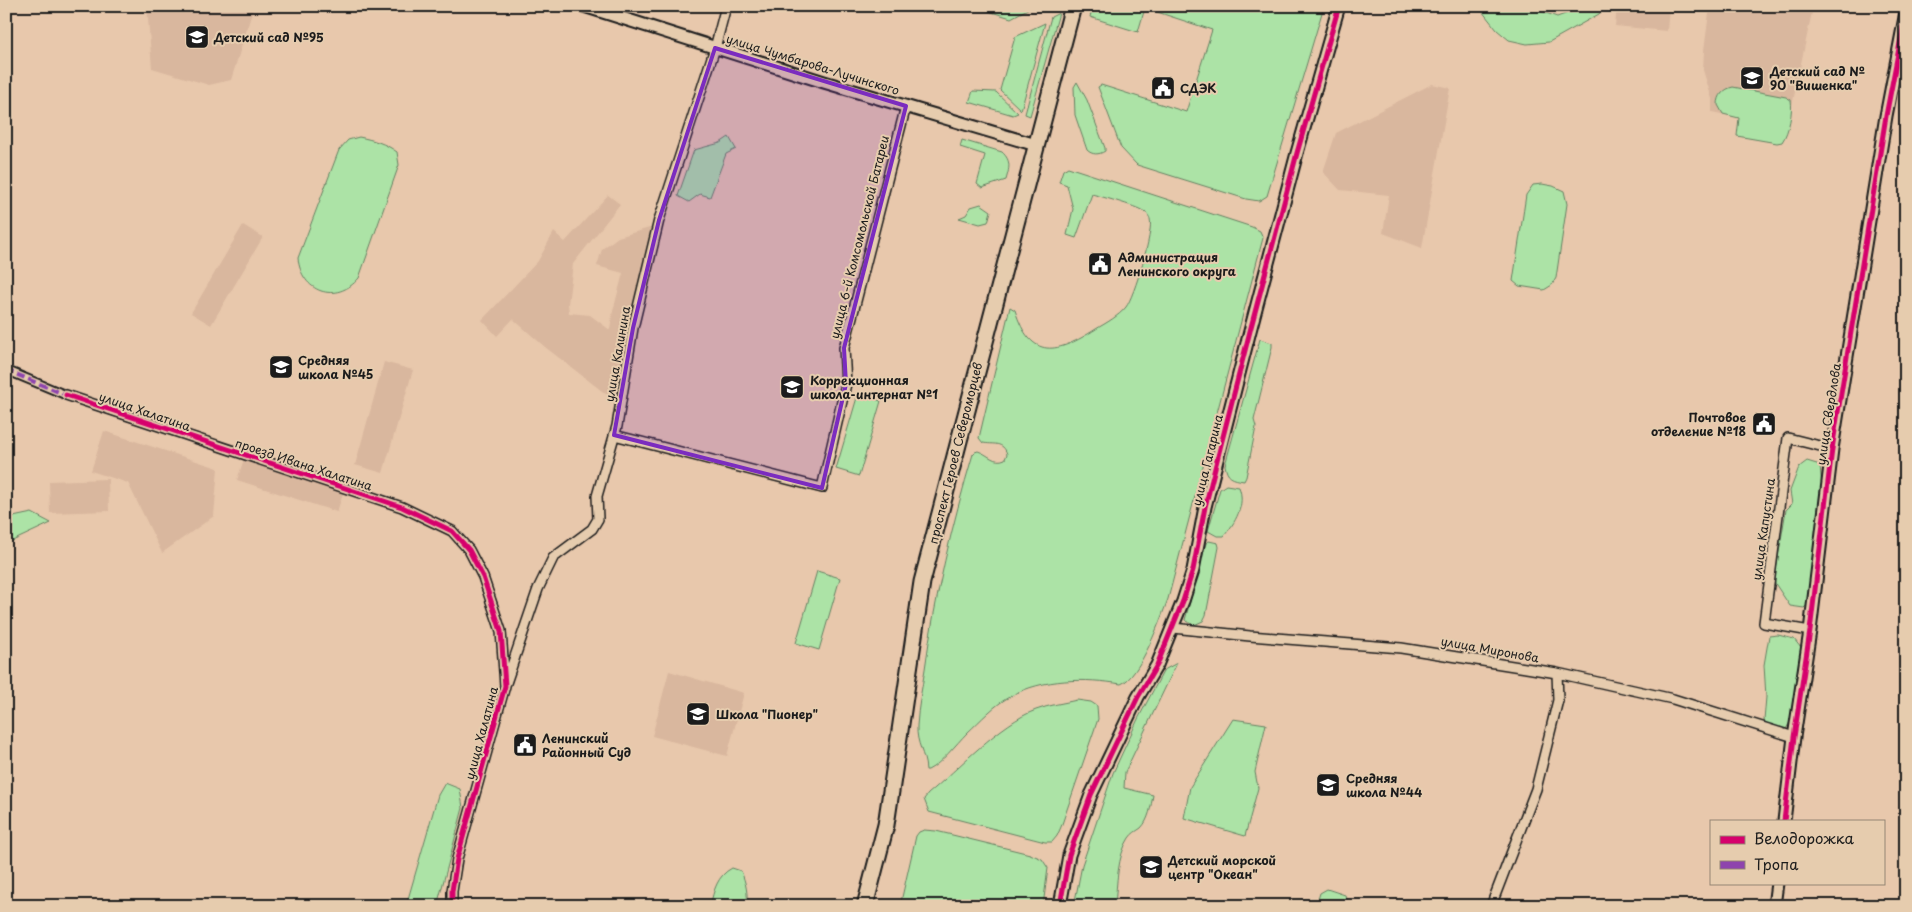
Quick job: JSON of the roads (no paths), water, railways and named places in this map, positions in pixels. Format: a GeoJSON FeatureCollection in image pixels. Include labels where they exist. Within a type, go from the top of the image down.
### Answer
{"type":"FeatureCollection","features":[{"type":"Feature","properties":{"kind":"main road","name":"проспект Героев Североморцев"},"geometry":{"type":"LineString","coordinates":[[865,906],[886,825],[922,582],[1073,6]]}},
{"type":"Feature","properties":{"kind":"street","name":"улица Чумбарова-Лучинского"},"geometry":{"type":"LineString","coordinates":[[584,6],[714,48],[1036,145]]}},
{"type":"Feature","properties":{"kind":"street","name":"улица Калинина"},"geometry":{"type":"LineString","coordinates":[[505,686],[538,589],[553,558],[582,538],[596,524],[599,513],[597,496],[614,435],[633,328],[659,220],[726,6]]}},
{"type":"Feature","properties":{"kind":"street","name":"улица Гагарина"},"geometry":{"type":"LineString","coordinates":[[1060,906],[1069,855],[1091,795],[1130,712],[1157,665],[1174,628],[1192,570],[1205,507],[1247,340],[1339,6]]}},
{"type":"Feature","properties":{"kind":"street","name":"улица Свердлова"},"geometry":{"type":"LineString","coordinates":[[1784,820],[1832,449],[1884,131],[1906,12]]}},
{"type":"Feature","properties":{"kind":"street","name":"улица 6-й Комсомольской Батареи"},"geometry":{"type":"LineString","coordinates":[[614,435],[822,488],[846,384],[844,348],[906,106]]}},
{"type":"Feature","properties":{"kind":"street","name":"улица Халатина"},"geometry":{"type":"LineString","coordinates":[[6,370],[66,395],[219,446]]}},
{"type":"Feature","properties":{"kind":"street","name":"улица Капустина"},"geometry":{"type":"LineString","coordinates":[[1810,631],[1764,623],[1788,438],[1832,449]]}},
{"type":"Feature","properties":{"kind":"street","name":"проезд Ивана Халатина"},"geometry":{"type":"LineString","coordinates":[[219,446],[383,500]]}},
{"type":"Feature","properties":{"kind":"street","name":"улица Халатина"},"geometry":{"type":"LineString","coordinates":[[383,500],[419,514],[452,531],[469,550],[483,577],[501,631],[505,686],[457,859],[452,891],[452,906]]}},
{"type":"Feature","properties":{"kind":"street","name":"улица Миронова"},"geometry":{"type":"LineString","coordinates":[[1174,628],[1241,636],[1402,648],[1558,674],[1673,699],[1794,737]]}},
{"type":"Feature","properties":{"kind":"street"},"geometry":{"type":"LineString","coordinates":[[1491,906],[1536,788],[1558,700],[1558,674]]}},
{"type":"Feature","properties":{"kind":"street"},"geometry":{"type":"LineString","coordinates":[[1774,906],[1777,884]]}},
{"type":"Feature","properties":{"kind":"place","name":"Детский сад №95"},"geometry":{"type":"Point","coordinates":[197,37]}},
{"type":"Feature","properties":{"kind":"place","name":"Детский сад № 90 \"Вишенка\""},"geometry":{"type":"Point","coordinates":[1752,78]}},
{"type":"Feature","properties":{"kind":"place","name":"СДЭК"},"geometry":{"type":"Point","coordinates":[1163,88]}},
{"type":"Feature","properties":{"kind":"place","name":"Администрация Ленинского округа"},"geometry":{"type":"Point","coordinates":[1100,264]}},
{"type":"Feature","properties":{"kind":"place","name":"Средняя школа №45"},"geometry":{"type":"Point","coordinates":[281,367]}},
{"type":"Feature","properties":{"kind":"place","name":"Коррекционная школа-интернат №1"},"geometry":{"type":"Point","coordinates":[792,387]}},
{"type":"Feature","properties":{"kind":"place","name":"Почтовое отделение №18"},"geometry":{"type":"Point","coordinates":[1764,424]}},
{"type":"Feature","properties":{"kind":"place","name":"Школа \"Пионер\""},"geometry":{"type":"Point","coordinates":[698,714]}},
{"type":"Feature","properties":{"kind":"place","name":"Ленинский Районный Суд"},"geometry":{"type":"Point","coordinates":[525,745]}},
{"type":"Feature","properties":{"kind":"place","name":"Средняя школа №44"},"geometry":{"type":"Point","coordinates":[1328,785]}},
{"type":"Feature","properties":{"kind":"place","name":"Детский морской центр \"Океан\""},"geometry":{"type":"Point","coordinates":[1151,867]}}]}
